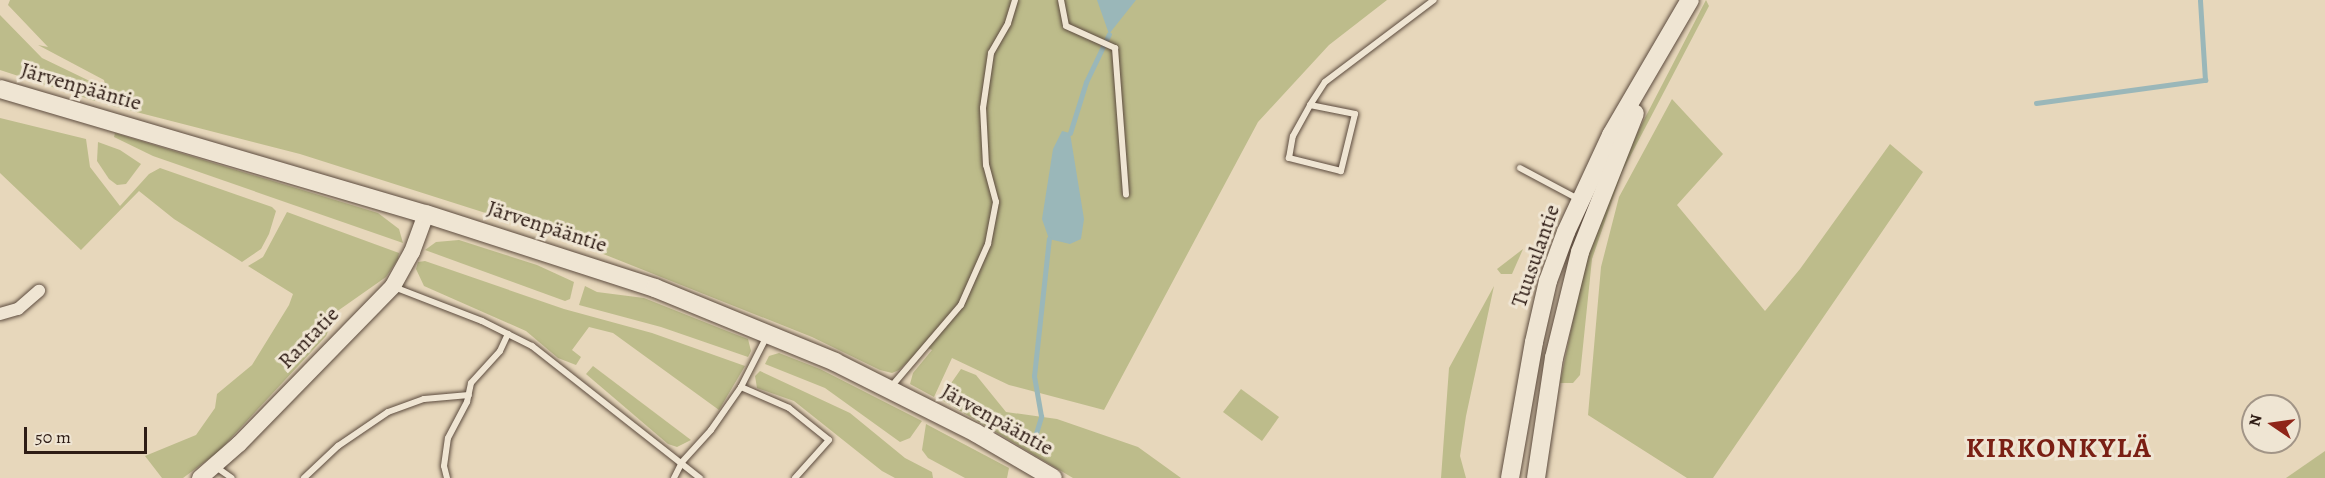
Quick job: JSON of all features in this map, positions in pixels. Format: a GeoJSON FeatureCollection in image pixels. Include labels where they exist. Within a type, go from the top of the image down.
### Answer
{"type":"FeatureCollection","features":[{"type":"Feature","properties":{"kind":"main road","name":"Tuusulantie"},"geometry":{"type":"LineString","coordinates":[[1536,478],[1554,358],[1580,252],[1588,204],[1611,135],[1654,67],[1690,0]]}},
{"type":"Feature","properties":{"kind":"main road","name":"Järvenpääntie"},"geometry":{"type":"LineString","coordinates":[[0,88],[587,264],[768,333],[889,389],[1053,478]]}},
{"type":"Feature","properties":{"kind":"main road","name":"Tuusulantie"},"geometry":{"type":"LineString","coordinates":[[1510,478],[1548,281],[1588,204]]}},
{"type":"Feature","properties":{"kind":"street","name":"Rantatie"},"geometry":{"type":"LineString","coordinates":[[200,478],[216,466],[393,286],[412,252],[426,214]]}},
{"type":"Feature","properties":{"kind":"street"},"geometry":{"type":"LineString","coordinates":[[0,314],[18,309],[39,291]]}},
{"type":"Feature","properties":{"kind":"lane"},"geometry":{"type":"LineString","coordinates":[[889,389],[961,305],[988,244],[996,202],[986,165],[983,108],[991,53],[1008,23],[1015,0]]}},
{"type":"Feature","properties":{"kind":"lane"},"geometry":{"type":"LineString","coordinates":[[1061,0],[1066,26],[1115,48],[1126,195]]}},
{"type":"Feature","properties":{"kind":"lane"},"geometry":{"type":"LineString","coordinates":[[1310,105],[1355,114],[1341,171],[1288,158],[1293,136],[1310,105],[1325,82],[1434,0]]}},
{"type":"Feature","properties":{"kind":"lane"},"geometry":{"type":"LineString","coordinates":[[1520,168],[1588,204]]}},
{"type":"Feature","properties":{"kind":"lane"},"geometry":{"type":"LineString","coordinates":[[393,286],[508,334],[576,377],[700,478]]}},
{"type":"Feature","properties":{"kind":"lane"},"geometry":{"type":"LineString","coordinates":[[674,478],[682,462],[711,430],[741,387],[768,333]]}},
{"type":"Feature","properties":{"kind":"lane"},"geometry":{"type":"LineString","coordinates":[[447,478],[448,438],[469,395],[471,383],[500,351],[508,334]]}},
{"type":"Feature","properties":{"kind":"lane"},"geometry":{"type":"LineString","coordinates":[[741,387],[789,408],[829,440],[795,478]]}},
{"type":"Feature","properties":{"kind":"lane"},"geometry":{"type":"LineString","coordinates":[[304,478],[338,446],[388,412],[424,399],[469,395]]}},
{"type":"Feature","properties":{"kind":"lane"},"geometry":{"type":"LineString","coordinates":[[216,466],[232,478]]}},
{"type":"Feature","properties":{"kind":"shaded area"},"geometry":{"type":"Polygon","coordinates":[[[10,0],[1387,0],[1329,45],[1258,122],[1104,410],[1009,385],[952,358],[934,397],[910,384],[913,373],[932,350],[924,346],[899,370],[892,373],[880,370],[812,337],[558,236],[300,154],[109,105],[104,80],[38,45],[48,47],[8,5],[10,0]]]}},
{"type":"Feature","properties":{"kind":"shaded area"},"geometry":{"type":"Polygon","coordinates":[[[1706,0],[1709,6],[1622,172],[1592,259],[1580,375],[1573,383],[1560,383],[1586,257],[1618,170],[1706,0]]]}},
{"type":"Feature","properties":{"kind":"shaded area"},"geometry":{"type":"Polygon","coordinates":[[[0,15],[42,58],[98,85],[95,101],[0,70],[0,15]]]}},
{"type":"Feature","properties":{"kind":"shaded area"},"geometry":{"type":"Polygon","coordinates":[[[1672,99],[1723,154],[1677,205],[1765,311],[1800,269],[1890,144],[1923,172],[1713,478],[1687,478],[1588,415],[1601,267],[1619,197],[1672,99]]]}},
{"type":"Feature","properties":{"kind":"shaded area"},"geometry":{"type":"Polygon","coordinates":[[[0,118],[86,139],[90,167],[120,206],[149,174],[160,168],[272,207],[276,211],[269,234],[261,249],[242,262],[174,219],[139,191],[81,250],[0,173],[0,118]]]}},
{"type":"Feature","properties":{"kind":"shaded area"},"geometry":{"type":"Polygon","coordinates":[[[115,133],[378,213],[399,229],[403,243],[153,156],[114,137],[115,133]]]}},
{"type":"Feature","properties":{"kind":"shaded area"},"geometry":{"type":"Polygon","coordinates":[[[98,142],[120,150],[141,164],[126,184],[117,185],[109,179],[97,161],[98,142]]]}},
{"type":"Feature","properties":{"kind":"shaded area"},"geometry":{"type":"Polygon","coordinates":[[[287,212],[399,253],[398,259],[386,277],[329,317],[333,321],[326,336],[218,452],[183,478],[162,478],[145,456],[196,435],[215,408],[217,394],[252,365],[289,305],[293,294],[248,266],[263,257],[287,212]]]}},
{"type":"Feature","properties":{"kind":"shaded area"},"geometry":{"type":"Polygon","coordinates":[[[459,240],[537,265],[574,282],[570,299],[565,301],[425,250],[436,242],[459,240]]]}},
{"type":"Feature","properties":{"kind":"shaded area"},"geometry":{"type":"Polygon","coordinates":[[[1523,249],[1512,274],[1501,274],[1497,269],[1523,249]]]}},
{"type":"Feature","properties":{"kind":"shaded area"},"geometry":{"type":"Polygon","coordinates":[[[425,261],[564,309],[652,333],[745,366],[719,410],[613,333],[589,327],[572,350],[581,357],[576,365],[558,358],[526,331],[424,286],[416,269],[418,262],[425,261]]]}},
{"type":"Feature","properties":{"kind":"shaded area"},"geometry":{"type":"Polygon","coordinates":[[[585,286],[597,292],[644,298],[748,339],[751,351],[748,357],[661,327],[579,305],[585,286]]]}},
{"type":"Feature","properties":{"kind":"shaded area"},"geometry":{"type":"Polygon","coordinates":[[[1494,286],[1466,416],[1460,456],[1466,478],[1441,478],[1449,368],[1494,286]]]}},
{"type":"Feature","properties":{"kind":"shaded area"},"geometry":{"type":"Polygon","coordinates":[[[779,353],[820,369],[922,421],[910,438],[900,442],[825,388],[765,364],[769,356],[779,353]]]}},
{"type":"Feature","properties":{"kind":"shaded area"},"geometry":{"type":"Polygon","coordinates":[[[593,366],[691,440],[677,447],[668,444],[586,374],[593,366]]]}},
{"type":"Feature","properties":{"kind":"shaded area"},"geometry":{"type":"Polygon","coordinates":[[[961,369],[976,375],[1006,412],[1057,419],[1138,447],[1181,478],[1073,478],[940,399],[961,369]]]}},
{"type":"Feature","properties":{"kind":"shaded area"},"geometry":{"type":"Polygon","coordinates":[[[760,371],[850,413],[905,458],[932,472],[933,478],[895,478],[882,471],[794,401],[757,388],[755,376],[760,371]]]}},
{"type":"Feature","properties":{"kind":"shaded area"},"geometry":{"type":"Polygon","coordinates":[[[1241,389],[1279,417],[1262,441],[1223,412],[1241,389]]]}},
{"type":"Feature","properties":{"kind":"shaded area"},"geometry":{"type":"Polygon","coordinates":[[[926,424],[1009,468],[1007,478],[965,478],[928,458],[922,450],[926,424]]]}},
{"type":"Feature","properties":{"kind":"shaded area"},"geometry":{"type":"Polygon","coordinates":[[[2325,451],[2325,478],[2286,478],[2325,451]]]}},
{"type":"Feature","properties":{"kind":"water"},"geometry":{"type":"Polygon","coordinates":[[[1097,0],[1136,0],[1109,34],[1097,0]]]}},
{"type":"Feature","properties":{"kind":"water"},"geometry":{"type":"Polygon","coordinates":[[[1062,131],[1070,133],[1084,219],[1081,239],[1070,244],[1049,239],[1042,219],[1053,149],[1062,131]]]}},
{"type":"Feature","properties":{"kind":"waterway"},"geometry":{"type":"LineString","coordinates":[[2036,103],[2205,80],[2200,0]]}},
{"type":"Feature","properties":{"kind":"waterway"},"geometry":{"type":"LineString","coordinates":[[1070,133],[1086,82],[1109,34]]}},
{"type":"Feature","properties":{"kind":"waterway"},"geometry":{"type":"LineString","coordinates":[[1033,443],[1041,416],[1034,376],[1049,239]]}},
{"type":"Feature","properties":{"kind":"district","name":"KIRKONKYLÄ"},"geometry":{"type":"Point","coordinates":[2059,448]}}]}
